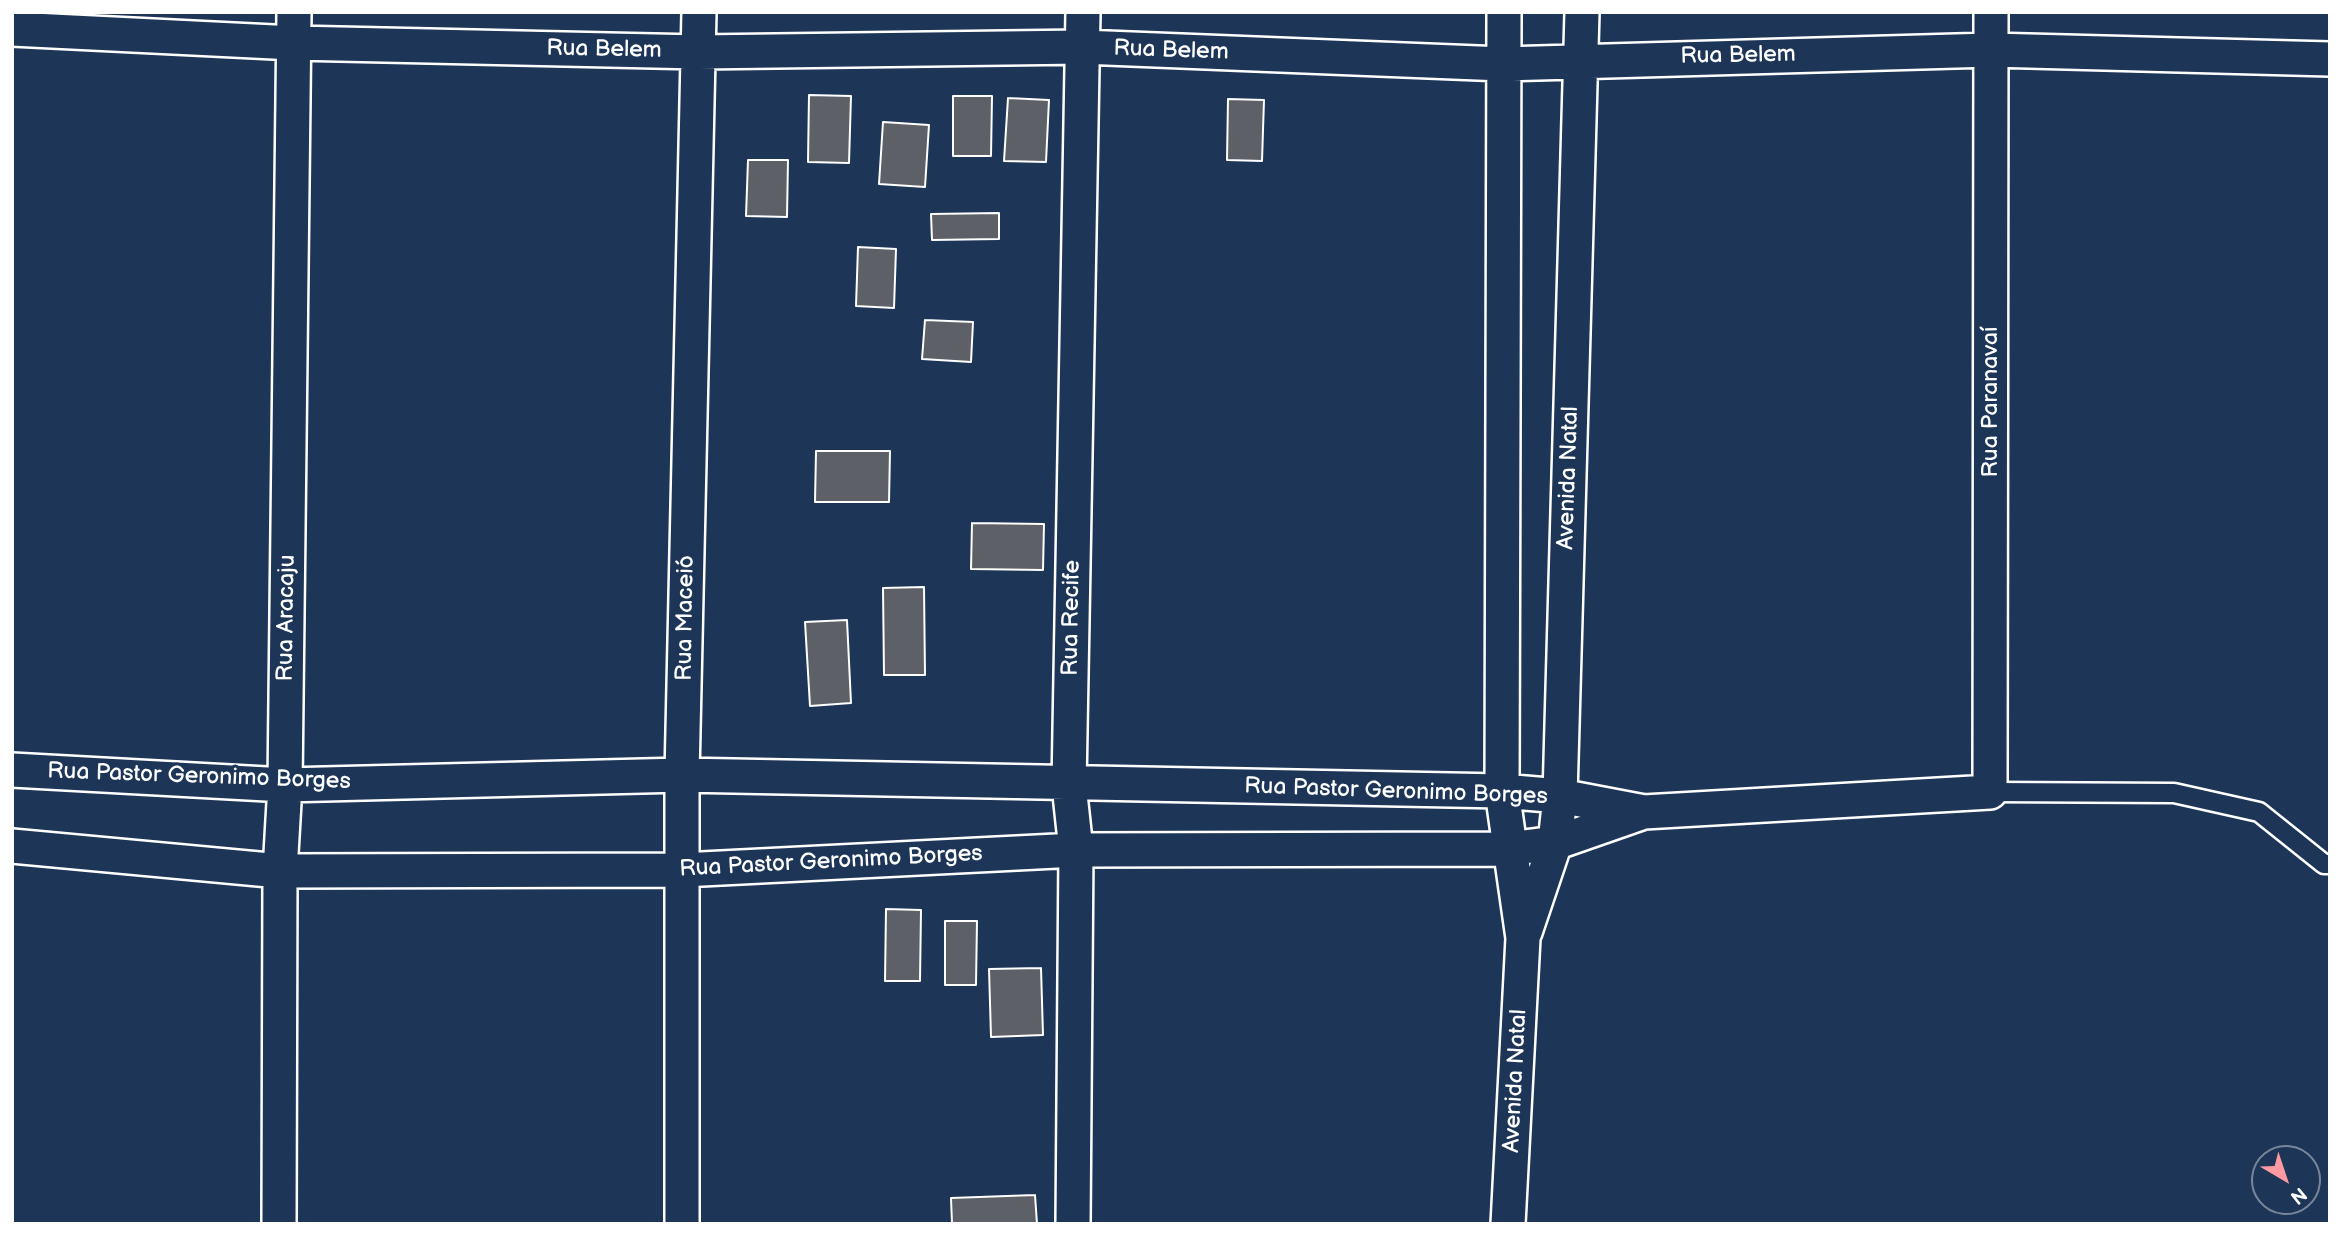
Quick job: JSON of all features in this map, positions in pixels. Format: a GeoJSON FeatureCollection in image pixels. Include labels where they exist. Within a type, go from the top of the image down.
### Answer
{"type":"FeatureCollection","features":[{"type":"Feature","properties":{"kind":"street","name":"Rua Maceió"},"geometry":{"type":"LineString","coordinates":[[682,1224],[682,775],[699,12]]}},
{"type":"Feature","properties":{"kind":"street","name":"Rua Recife"},"geometry":{"type":"LineString","coordinates":[[1073,1224],[1076,850],[1069,785],[1083,12]]}},
{"type":"Feature","properties":{"kind":"street","name":"Avenida Natal"},"geometry":{"type":"LineString","coordinates":[[1504,12],[1502,791],[1508,849],[1523,938],[1508,1224]]}},
{"type":"Feature","properties":{"kind":"street","name":"Avenida Natal"},"geometry":{"type":"LineString","coordinates":[[1523,938],[1555,843],[1560,796],[1582,12]]}},
{"type":"Feature","properties":{"kind":"street","name":"Rua Paranavaí"},"geometry":{"type":"LineString","coordinates":[[1990,792],[1992,12]]}},
{"type":"Feature","properties":{"kind":"street","name":"Rua Belem"},"geometry":{"type":"LineString","coordinates":[[12,30],[293,28],[699,51],[1082,47],[1503,64],[1991,50],[2330,59]]}},
{"type":"Feature","properties":{"kind":"street","name":"Rua Aracaju"},"geometry":{"type":"LineString","coordinates":[[279,1224],[280,871],[285,785],[293,28]]}},
{"type":"Feature","properties":{"kind":"street","name":"Rua Pastor Geronimo Borges"},"geometry":{"type":"LineString","coordinates":[[12,770],[285,785],[682,775],[1069,785],[1502,791],[1560,796],[1644,812],[1990,792]]}},
{"type":"Feature","properties":{"kind":"street","name":"Rua Pastor Geronimo Borges"},"geometry":{"type":"LineString","coordinates":[[12,846],[280,871],[682,870],[1076,850],[1508,849],[1555,843],[1644,812]]}},
{"type":"Feature","properties":{"kind":"lane"},"geometry":{"type":"LineString","coordinates":[[1990,792],[2174,793],[2259,812],[2324,864],[2330,864]]}},
{"type":"Feature","properties":{"kind":"building"},"geometry":{"type":"Polygon","coordinates":[[[809,95],[851,96],[849,163],[808,162],[809,95]]]}},
{"type":"Feature","properties":{"kind":"building"},"geometry":{"type":"Polygon","coordinates":[[[953,96],[992,96],[991,156],[953,156],[953,96]]]}},
{"type":"Feature","properties":{"kind":"building"},"geometry":{"type":"Polygon","coordinates":[[[1008,98],[1049,100],[1046,162],[1004,161],[1008,98]]]}},
{"type":"Feature","properties":{"kind":"building"},"geometry":{"type":"Polygon","coordinates":[[[1228,99],[1264,100],[1262,161],[1227,160],[1228,99]]]}},
{"type":"Feature","properties":{"kind":"building"},"geometry":{"type":"Polygon","coordinates":[[[883,122],[929,125],[925,187],[879,184],[883,122]]]}},
{"type":"Feature","properties":{"kind":"building"},"geometry":{"type":"Polygon","coordinates":[[[748,160],[788,160],[787,217],[746,216],[748,160]]]}},
{"type":"Feature","properties":{"kind":"building"},"geometry":{"type":"Polygon","coordinates":[[[999,213],[999,239],[932,240],[931,214],[999,213]]]}},
{"type":"Feature","properties":{"kind":"building"},"geometry":{"type":"Polygon","coordinates":[[[858,247],[896,249],[894,308],[856,306],[858,247]]]}},
{"type":"Feature","properties":{"kind":"building"},"geometry":{"type":"Polygon","coordinates":[[[925,320],[973,322],[971,362],[922,359],[925,320]]]}},
{"type":"Feature","properties":{"kind":"building"},"geometry":{"type":"Polygon","coordinates":[[[816,451],[890,451],[889,502],[815,502],[816,451]]]}},
{"type":"Feature","properties":{"kind":"building"},"geometry":{"type":"Polygon","coordinates":[[[972,523],[1044,524],[1043,570],[971,569],[972,523]]]}},
{"type":"Feature","properties":{"kind":"building"},"geometry":{"type":"Polygon","coordinates":[[[924,587],[925,675],[884,675],[883,588],[924,587]]]}},
{"type":"Feature","properties":{"kind":"building"},"geometry":{"type":"Polygon","coordinates":[[[847,620],[851,703],[810,706],[805,622],[847,620]]]}},
{"type":"Feature","properties":{"kind":"building"},"geometry":{"type":"Polygon","coordinates":[[[886,909],[921,910],[920,981],[885,981],[886,909]]]}},
{"type":"Feature","properties":{"kind":"building"},"geometry":{"type":"Polygon","coordinates":[[[945,921],[977,921],[976,985],[945,985],[945,921]]]}},
{"type":"Feature","properties":{"kind":"building"},"geometry":{"type":"Polygon","coordinates":[[[1041,968],[1043,1035],[991,1037],[989,969],[1041,968]]]}},
{"type":"Feature","properties":{"kind":"building"},"geometry":{"type":"Polygon","coordinates":[[[1035,1195],[1037,1224],[952,1224],[951,1198],[1035,1195]]]}}]}
